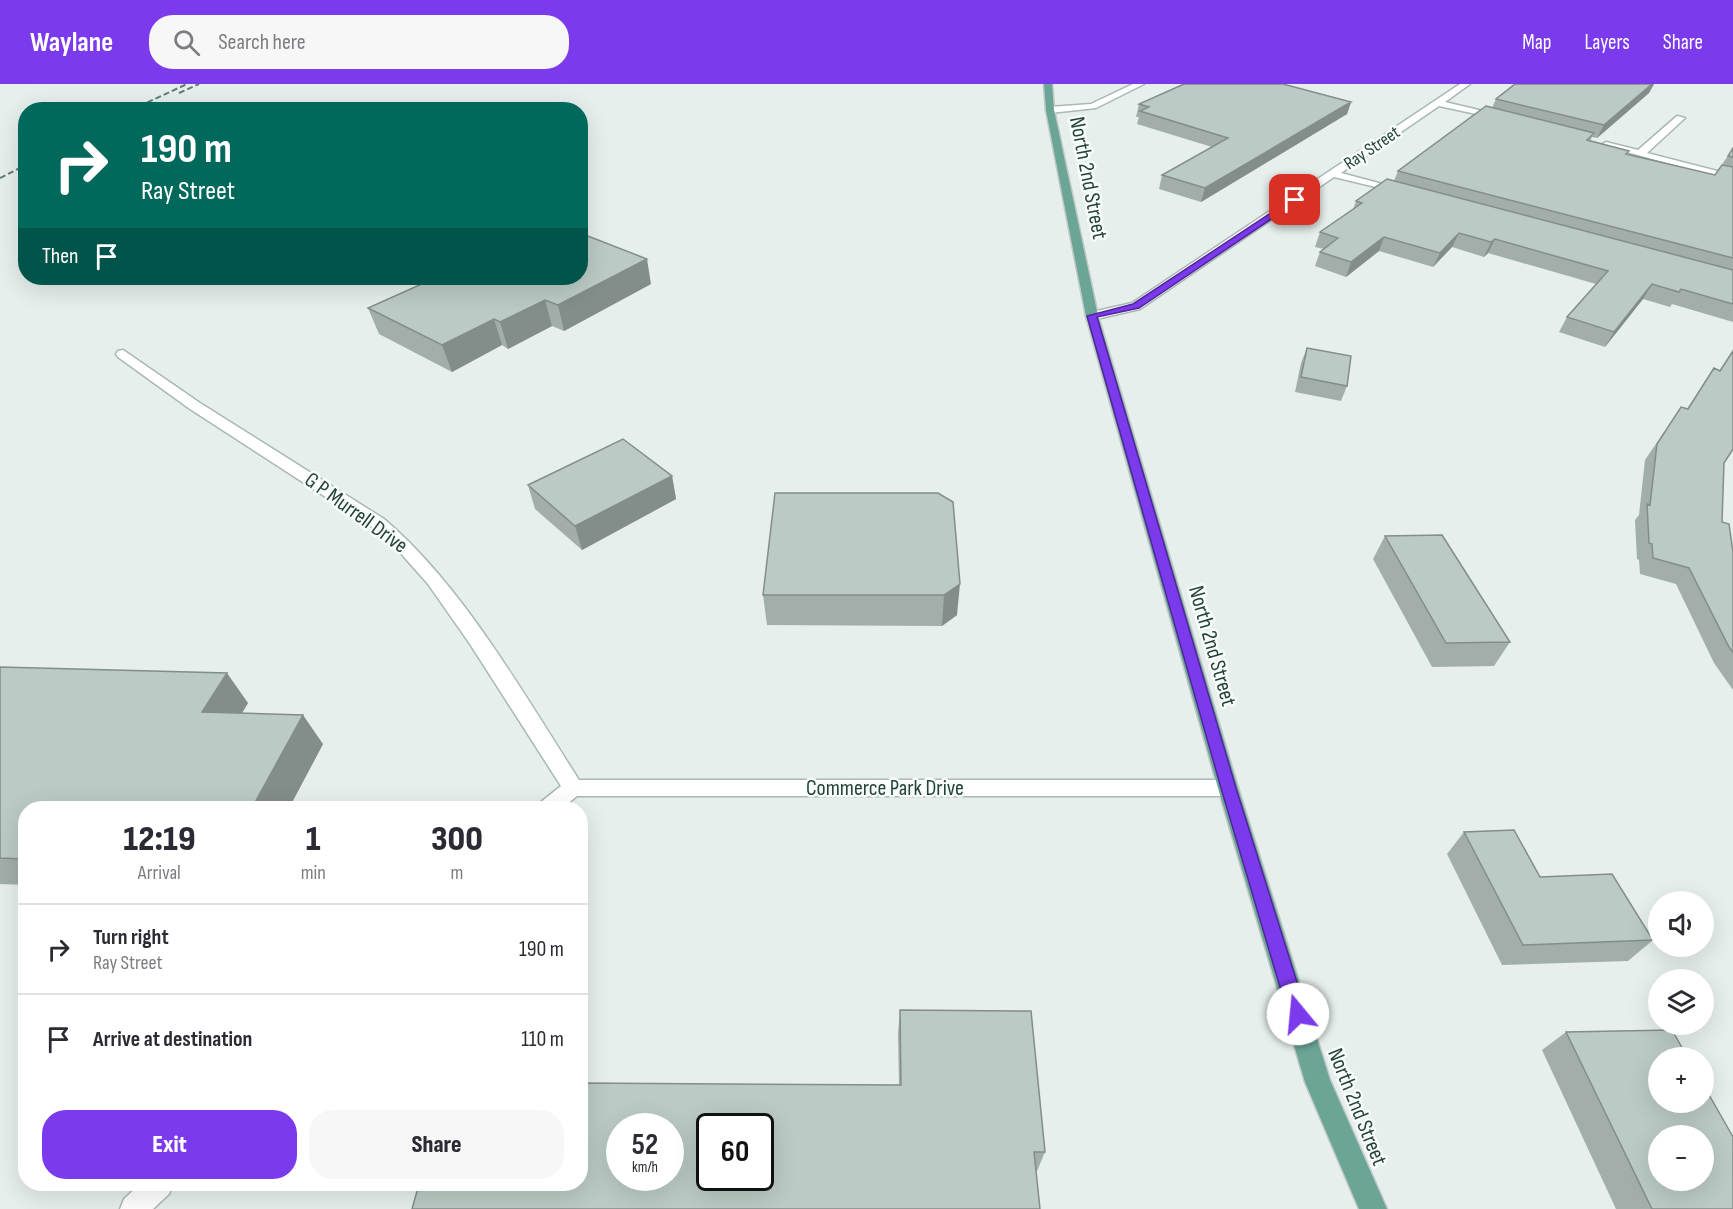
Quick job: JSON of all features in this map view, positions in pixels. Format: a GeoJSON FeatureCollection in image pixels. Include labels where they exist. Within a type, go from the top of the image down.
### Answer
{"type":"FeatureCollection","features":[{"type":"Feature","properties":{"kind":"main road","name":"North 2nd Street"},"geometry":{"type":"LineString","coordinates":[[1048,84],[1050,110],[1092,316],[1228,788],[1318,1082],[1373,1209]]}},
{"type":"Feature","properties":{"kind":"street"},"geometry":{"type":"LineString","coordinates":[[1050,110],[1093,106],[1140,84]]}},
{"type":"Feature","properties":{"kind":"street","name":"Ray Street"},"geometry":{"type":"LineString","coordinates":[[1092,316],[1136,306],[1466,84]]}},
{"type":"Feature","properties":{"kind":"street"},"geometry":{"type":"LineString","coordinates":[[1438,103],[1517,123]]}},
{"type":"Feature","properties":{"kind":"street"},"geometry":{"type":"LineString","coordinates":[[1640,154],[1680,118]]}},
{"type":"Feature","properties":{"kind":"street"},"geometry":{"type":"LineString","coordinates":[[1595,142],[1733,178]]}},
{"type":"Feature","properties":{"kind":"street"},"geometry":{"type":"LineString","coordinates":[[1334,174],[1411,195]]}},
{"type":"Feature","properties":{"kind":"street","name":"G P Murrell Drive"},"geometry":{"type":"LineString","coordinates":[[123,354],[195,406],[378,523],[403,543],[423,565],[491,658],[573,788]]}},
{"type":"Feature","properties":{"kind":"street"},"geometry":{"type":"LineString","coordinates":[[557,801],[573,788]]}},
{"type":"Feature","properties":{"kind":"street","name":"Commerce Park Drive"},"geometry":{"type":"LineString","coordinates":[[573,788],[1228,788]]}},
{"type":"Feature","properties":{"kind":"street"},"geometry":{"type":"LineString","coordinates":[[134,1209],[152,1191]]}},
{"type":"Feature","properties":{"kind":"building"},"geometry":{"type":"Polygon","coordinates":[[[1184,84],[1283,84],[1351,102],[1205,188],[1162,175],[1228,138],[1140,111],[1149,107],[1139,104],[1184,84]]]}},
{"type":"Feature","properties":{"kind":"building"},"geometry":{"type":"Polygon","coordinates":[[[1515,84],[1652,84],[1604,125],[1496,99],[1515,84]]]}},
{"type":"Feature","properties":{"kind":"building"},"geometry":{"type":"Polygon","coordinates":[[[1486,106],[1594,133],[1587,140],[1629,151],[1626,154],[1715,175],[1722,165],[1733,167],[1733,258],[1398,171],[1486,106]]]}},
{"type":"Feature","properties":{"kind":"building"},"geometry":{"type":"Polygon","coordinates":[[[1387,179],[1733,270],[1733,304],[1681,289],[1679,292],[1652,284],[1614,332],[1567,317],[1608,271],[1495,239],[1491,242],[1459,233],[1440,253],[1384,237],[1351,262],[1320,252],[1338,238],[1320,232],[1362,203],[1356,201],[1387,179]]]}},
{"type":"Feature","properties":{"kind":"building"},"geometry":{"type":"Polygon","coordinates":[[[588,236],[647,259],[558,305],[545,300],[500,322],[494,319],[442,345],[368,308],[419,285],[588,285],[588,236]]]}},
{"type":"Feature","properties":{"kind":"building"},"geometry":{"type":"Polygon","coordinates":[[[1307,348],[1351,356],[1347,386],[1301,377],[1307,348]]]}},
{"type":"Feature","properties":{"kind":"building"},"geometry":{"type":"Polygon","coordinates":[[[1733,351],[1733,449],[1724,463],[1722,522],[1729,524],[1733,552],[1733,652],[1689,568],[1653,558],[1652,544],[1649,543],[1647,504],[1650,505],[1657,444],[1681,407],[1688,409],[1714,368],[1720,371],[1733,351]]]}},
{"type":"Feature","properties":{"kind":"building"},"geometry":{"type":"Polygon","coordinates":[[[623,439],[672,476],[575,526],[528,485],[623,439]]]}},
{"type":"Feature","properties":{"kind":"building"},"geometry":{"type":"Polygon","coordinates":[[[775,493],[938,493],[953,502],[960,584],[944,595],[763,595],[775,493]]]}},
{"type":"Feature","properties":{"kind":"building"},"geometry":{"type":"Polygon","coordinates":[[[1442,535],[1510,642],[1446,643],[1385,536],[1442,535]]]}},
{"type":"Feature","properties":{"kind":"building"},"geometry":{"type":"Polygon","coordinates":[[[0,667],[227,673],[202,712],[303,715],[256,801],[18,801],[18,859],[0,858],[0,667]]]}},
{"type":"Feature","properties":{"kind":"building"},"geometry":{"type":"Polygon","coordinates":[[[1514,830],[1540,877],[1612,874],[1648,932],[1648,940],[1523,945],[1464,832],[1514,830]]]}},
{"type":"Feature","properties":{"kind":"building"},"geometry":{"type":"Polygon","coordinates":[[[900,1010],[1031,1011],[1045,1152],[1034,1152],[1040,1209],[412,1209],[417,1191],[588,1191],[588,1083],[901,1085],[900,1010]]]}},
{"type":"Feature","properties":{"kind":"building"},"geometry":{"type":"Polygon","coordinates":[[[1648,1030],[1648,1035],[1675,1035],[1682,1047],[1648,1047],[1648,1113],[1714,1113],[1714,1104],[1733,1137],[1733,1209],[1652,1209],[1566,1032],[1648,1030]]]}},
{"type":"Feature","properties":{"kind":"railway"},"geometry":{"type":"LineString","coordinates":[[148,102],[187,84]]}},
{"type":"Feature","properties":{"kind":"railway"},"geometry":{"type":"LineString","coordinates":[[179,93],[199,84]]}},
{"type":"Feature","properties":{"kind":"railway"},"geometry":{"type":"LineString","coordinates":[[0,178],[18,169]]}},
{"type":"Feature","properties":{"kind":"route"},"geometry":{"type":"LineString","coordinates":[[1295,200],[1136,306],[1092,316],[1228,788],[1298,1014]]}}]}
